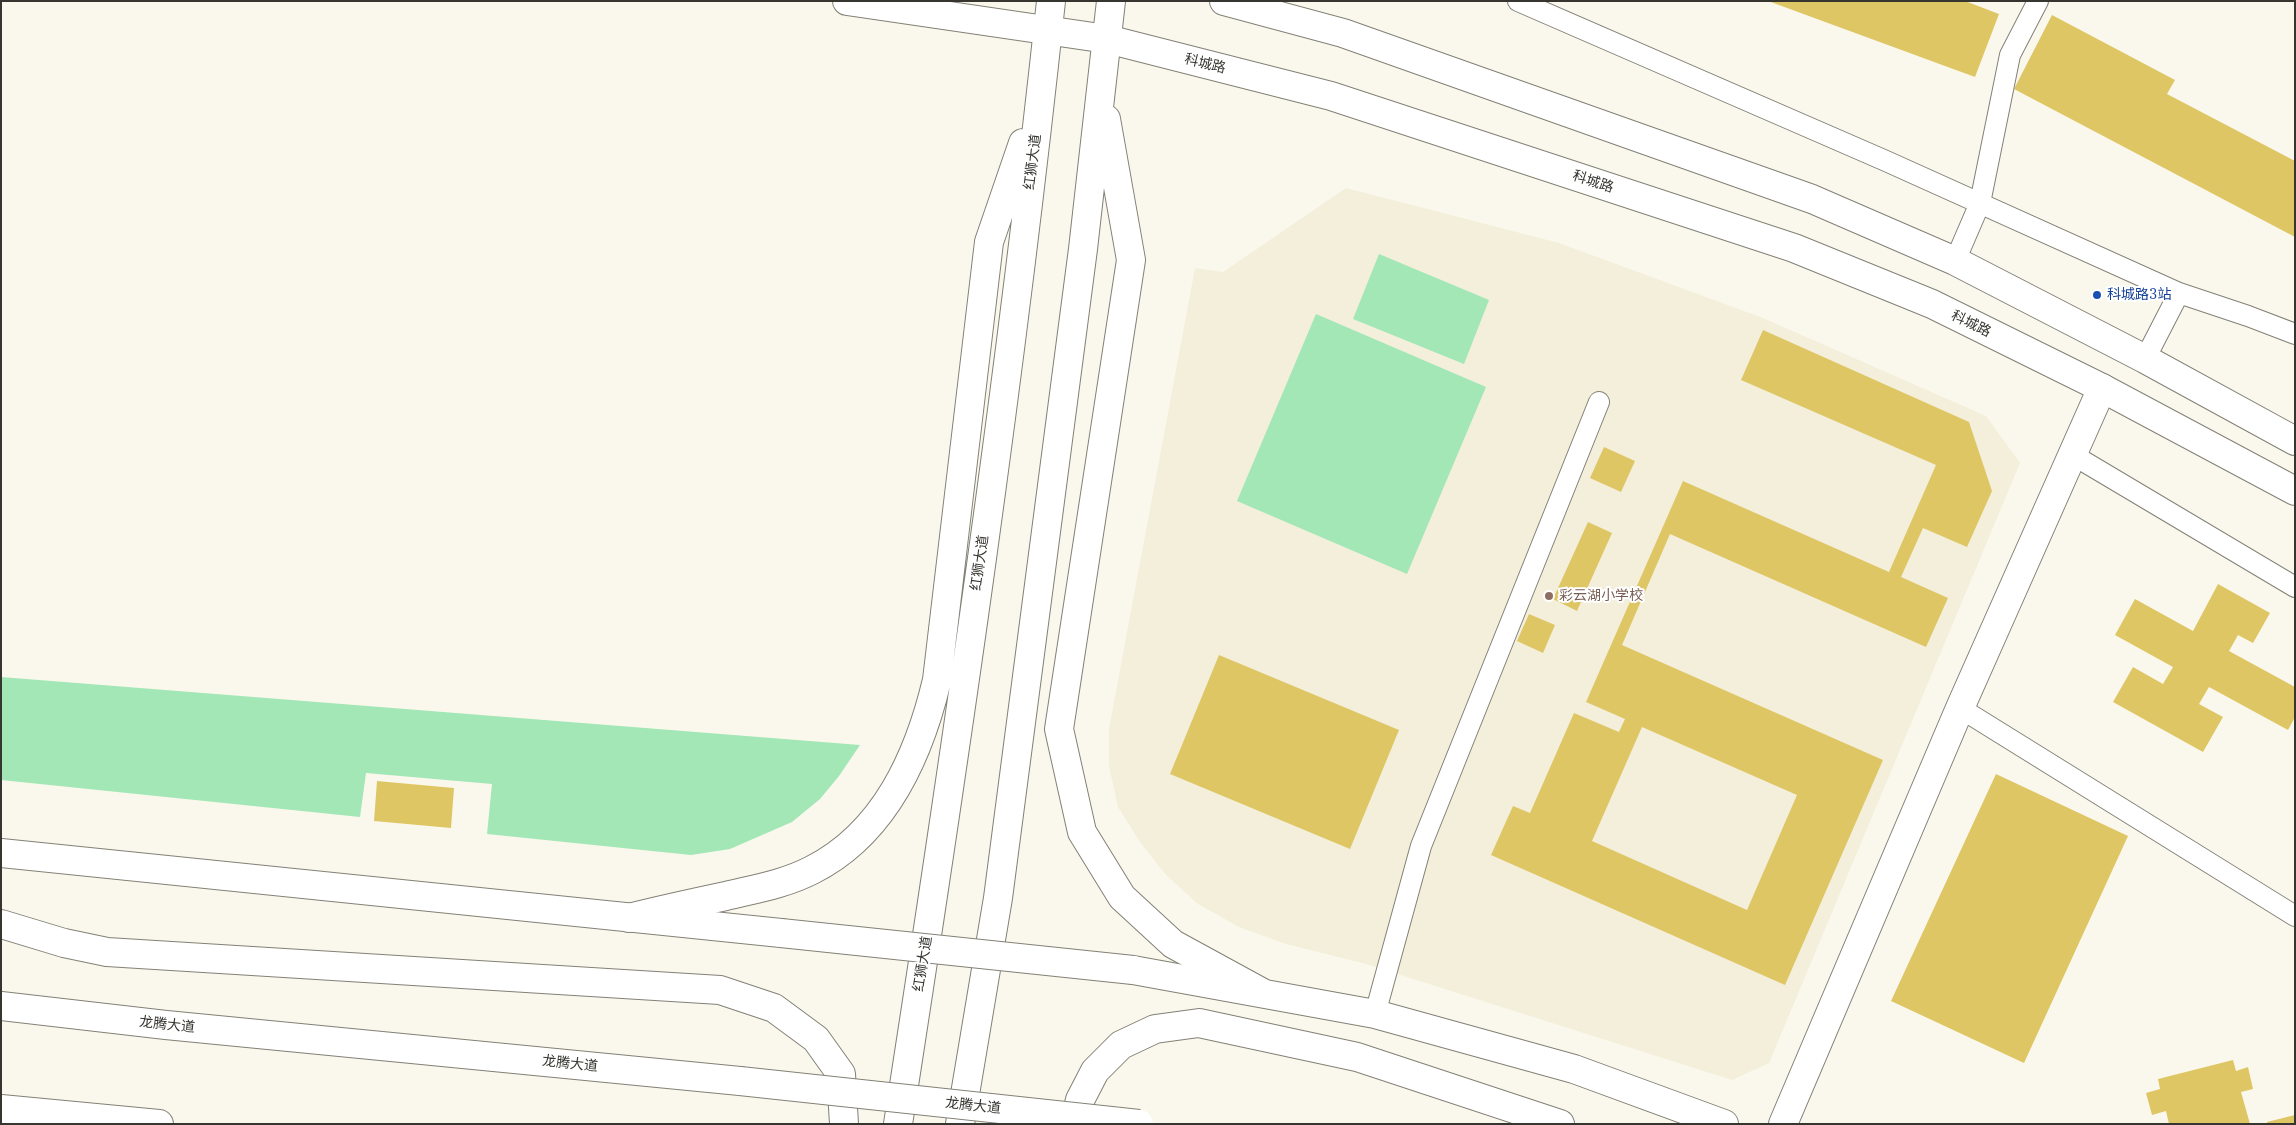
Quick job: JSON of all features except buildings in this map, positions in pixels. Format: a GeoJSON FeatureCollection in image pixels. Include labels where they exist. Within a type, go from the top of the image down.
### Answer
{"type":"FeatureCollection","features":[{"type":"Feature","properties":{"kind":"main road","name":"科城路"},"geometry":{"type":"LineString","coordinates":[[847,1],[1107,39],[1331,96],[1794,248],[1932,304],[2102,388],[2295,491]]}},
{"type":"Feature","properties":{"kind":"main road","name":"红狮大道"},"geometry":{"type":"LineString","coordinates":[[898,1124],[933,899],[1006,375],[1051,1]]}},
{"type":"Feature","properties":{"kind":"main road"},"geometry":{"type":"LineString","coordinates":[[960,1124],[998,898],[1083,249],[1111,1]]}},
{"type":"Feature","properties":{"kind":"main road"},"geometry":{"type":"LineString","coordinates":[[1224,1],[1343,33],[1812,199],[1955,261],[2145,359],[2295,441]]}},
{"type":"Feature","properties":{"kind":"main road"},"geometry":{"type":"LineString","coordinates":[[1101,89],[1131,260],[1059,729],[1082,832],[1122,897],[1173,944],[1261,992]]}},
{"type":"Feature","properties":{"kind":"main road"},"geometry":{"type":"LineString","coordinates":[[629,918],[770,886],[812,870],[844,849],[873,822],[897,788],[917,750],[937,680],[989,242],[1041,92]]}},
{"type":"Feature","properties":{"kind":"main road"},"geometry":{"type":"LineString","coordinates":[[1783,1124],[1960,708],[2102,388]]}},
{"type":"Feature","properties":{"kind":"main road"},"geometry":{"type":"LineString","coordinates":[[1,853],[1133,970],[1374,1014],[1574,1069],[1724,1124]]}},
{"type":"Feature","properties":{"kind":"main road"},"geometry":{"type":"LineString","coordinates":[[1,924],[64,943],[107,952],[720,990],[774,1008],[816,1039],[841,1074],[844,1124]]}},
{"type":"Feature","properties":{"kind":"main road","name":"龙腾大道"},"geometry":{"type":"LineString","coordinates":[[1,1006],[166,1025],[740,1081],[1139,1124]]}},
{"type":"Feature","properties":{"kind":"main road"},"geometry":{"type":"LineString","coordinates":[[1074,1124],[1080,1100],[1095,1071],[1121,1045],[1155,1029],[1199,1023],[1357,1057],[1560,1124]]}},
{"type":"Feature","properties":{"kind":"main road"},"geometry":{"type":"LineString","coordinates":[[1,1109],[158,1124]]}},
{"type":"Feature","properties":{"kind":"main road"},"geometry":{"type":"LineString","coordinates":[[1,1118],[158,1124]]}},
{"type":"Feature","properties":{"kind":"lane"},"geometry":{"type":"LineString","coordinates":[[1518,1],[1980,203],[2178,293],[2295,334]]}},
{"type":"Feature","properties":{"kind":"lane"},"geometry":{"type":"LineString","coordinates":[[1955,261],[1980,203],[2010,55],[2038,1]]}},
{"type":"Feature","properties":{"kind":"lane"},"geometry":{"type":"LineString","coordinates":[[2145,359],[2178,293]]}},
{"type":"Feature","properties":{"kind":"lane"},"geometry":{"type":"LineString","coordinates":[[1374,1014],[1421,846],[1599,402]]}},
{"type":"Feature","properties":{"kind":"lane"},"geometry":{"type":"LineString","coordinates":[[2073,454],[2295,587]]}},
{"type":"Feature","properties":{"kind":"lane"},"geometry":{"type":"LineString","coordinates":[[1960,708],[2295,916]]}},
{"type":"Feature","properties":{"kind":"shaded area","name":"彩云湖小学校"},"geometry":{"type":"Polygon","coordinates":[[[1346,188],[1559,243],[1763,318],[1986,416],[2020,463],[1769,1063],[1732,1080],[1366,964],[1286,944],[1239,927],[1198,904],[1165,874],[1140,842],[1118,807],[1109,766],[1109,729],[1195,268],[1223,272],[1346,188]]]}},
{"type":"Feature","properties":{"kind":"green space"},"geometry":{"type":"Polygon","coordinates":[[[1379,254],[1489,300],[1464,364],[1353,319],[1379,254]]]}},
{"type":"Feature","properties":{"kind":"green space"},"geometry":{"type":"Polygon","coordinates":[[[1316,314],[1486,387],[1407,574],[1237,501],[1316,314]]]}},
{"type":"Feature","properties":{"kind":"green space"},"geometry":{"type":"Polygon","coordinates":[[[1,677],[860,745],[839,776],[820,799],[792,822],[730,849],[691,855],[487,834],[492,784],[366,773],[360,817],[1,780],[1,677]]]}},
{"type":"Feature","properties":{"kind":"place","name":"科城路3站"},"geometry":{"type":"Point","coordinates":[2097,295]}},
{"type":"Feature","properties":{"kind":"place","name":"彩云湖小学校"},"geometry":{"type":"Point","coordinates":[1549,596]}}]}
